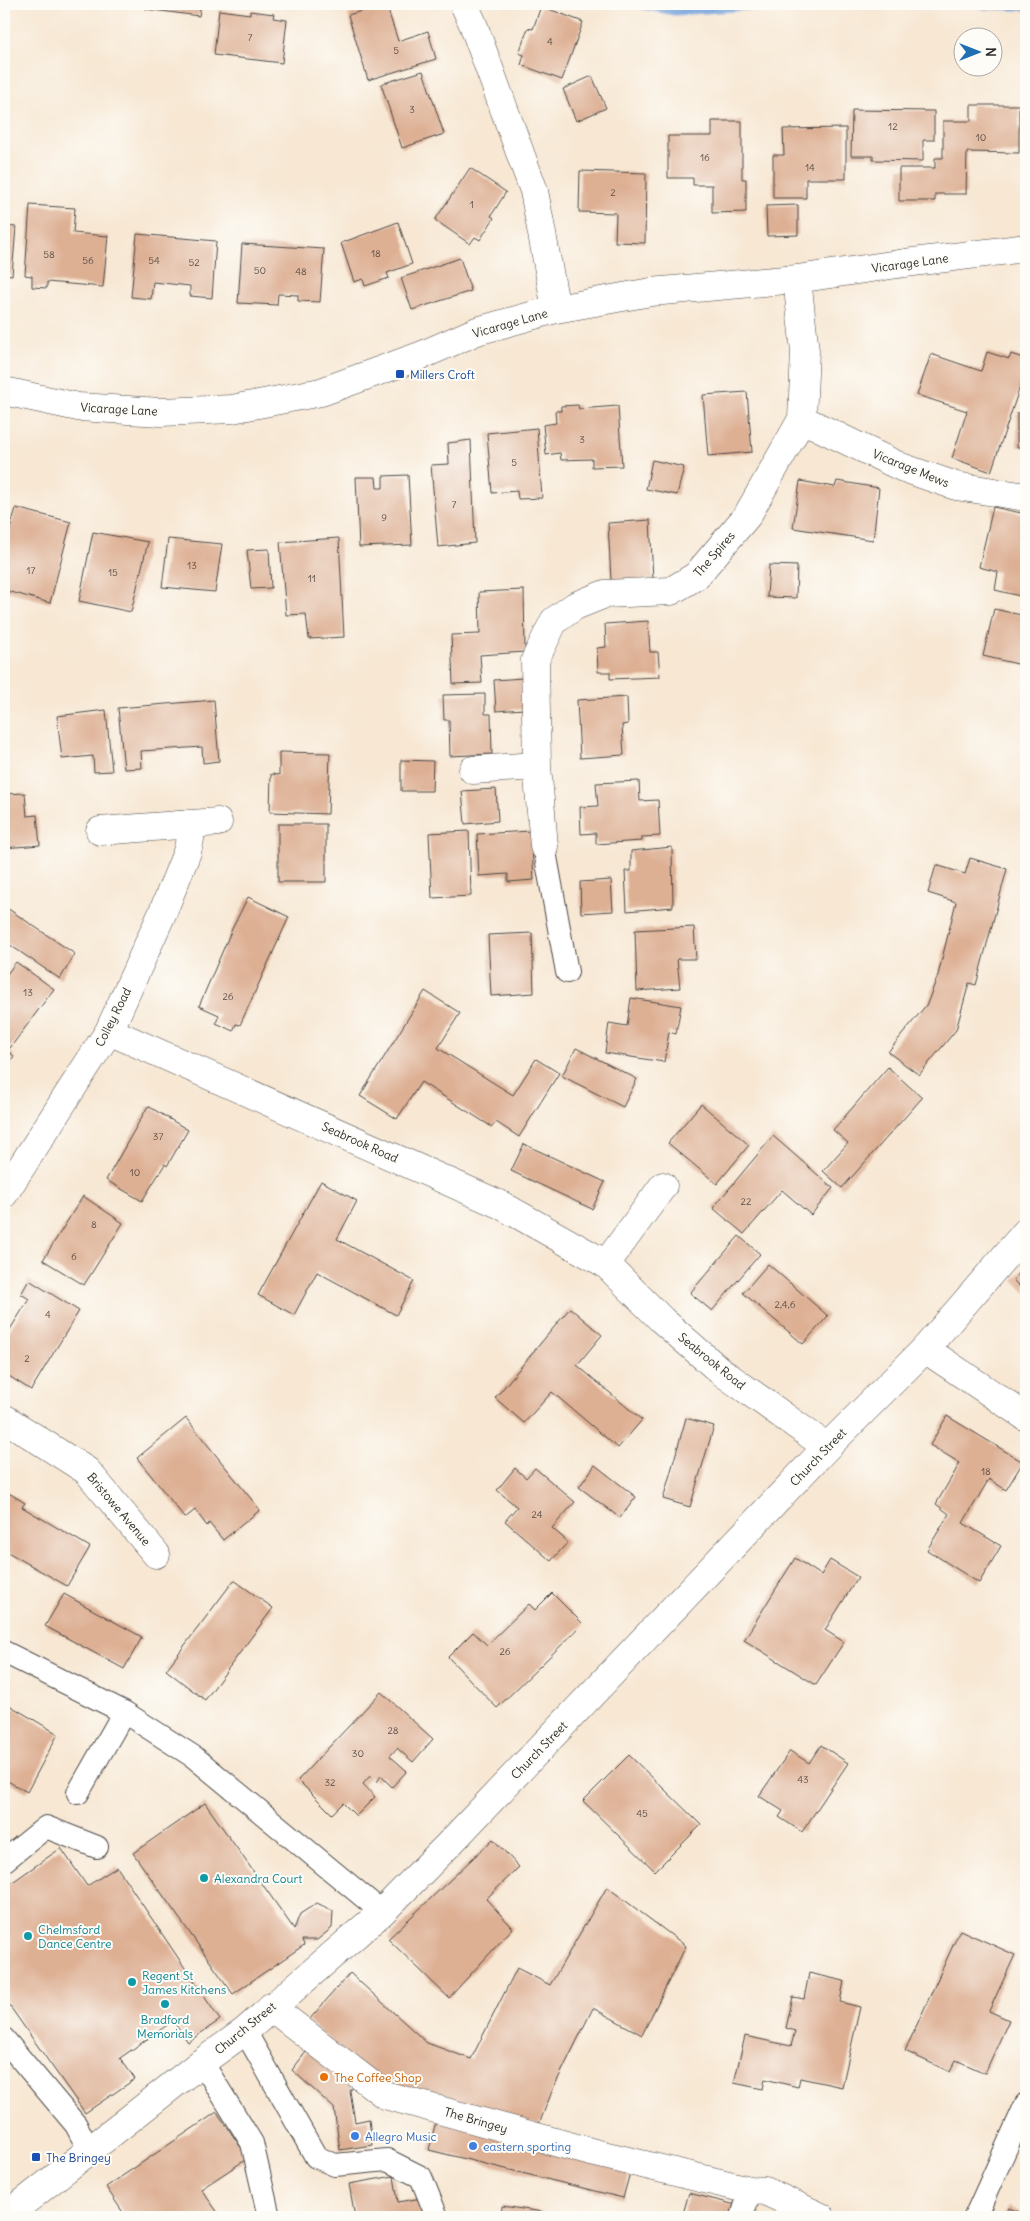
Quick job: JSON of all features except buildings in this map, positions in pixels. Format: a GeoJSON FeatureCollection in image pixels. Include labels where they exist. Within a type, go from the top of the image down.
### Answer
{"type":"FeatureCollection","features":[{"type":"Feature","properties":{"kind":"street"},"geometry":{"type":"LineString","coordinates":[[464,4],[534,191],[556,309]]}},
{"type":"Feature","properties":{"kind":"street","name":"Vicarage Lane"},"geometry":{"type":"LineString","coordinates":[[4,391],[78,407],[161,412],[232,409],[321,392],[420,356],[477,331],[556,309],[651,292],[797,279],[1026,248]]}},
{"type":"Feature","properties":{"kind":"street","name":"The Spires"},"geometry":{"type":"LineString","coordinates":[[544,846],[537,766],[535,660],[554,621],[575,606],[605,594],[672,591],[696,576],[747,516],[802,420],[806,351],[797,279]]}},
{"type":"Feature","properties":{"kind":"street","name":"Vicarage Mews"},"geometry":{"type":"LineString","coordinates":[[802,420],[901,467],[938,480],[956,486],[1026,497]]}},
{"type":"Feature","properties":{"kind":"street"},"geometry":{"type":"LineString","coordinates":[[473,770],[537,766]]}},
{"type":"Feature","properties":{"kind":"street"},"geometry":{"type":"LineString","coordinates":[[100,831],[218,822]]}},
{"type":"Feature","properties":{"kind":"street","name":"Colley Road"},"geometry":{"type":"LineString","coordinates":[[4,1194],[109,1031],[162,914],[187,852],[190,838],[188,824]]}},
{"type":"Feature","properties":{"kind":"street","name":"Seabrook Road"},"geometry":{"type":"LineString","coordinates":[[109,1031],[501,1205],[606,1264],[662,1320],[719,1370],[828,1447]]}},
{"type":"Feature","properties":{"kind":"street"},"geometry":{"type":"LineString","coordinates":[[606,1264],[663,1186]]}},
{"type":"Feature","properties":{"kind":"street","name":"Church Street"},"geometry":{"type":"LineString","coordinates":[[5,2217],[202,2062],[245,2031],[382,1912],[828,1447],[925,1349],[1026,1232]]}},
{"type":"Feature","properties":{"kind":"street"},"geometry":{"type":"LineString","coordinates":[[925,1349],[1026,1416]]}},
{"type":"Feature","properties":{"kind":"street","name":"Bristowe Avenue"},"geometry":{"type":"LineString","coordinates":[[4,1418],[88,1471],[156,1554]]}},
{"type":"Feature","properties":{"kind":"street","name":"The Bringey"},"geometry":{"type":"LineString","coordinates":[[271,2007],[385,2094],[591,2152],[765,2192],[821,2217]]}},
{"type":"Feature","properties":{"kind":"lane"},"geometry":{"type":"LineString","coordinates":[[544,846],[566,972]]}},
{"type":"Feature","properties":{"kind":"lane"},"geometry":{"type":"LineString","coordinates":[[4,1652],[124,1712],[194,1757],[382,1912]]}},
{"type":"Feature","properties":{"kind":"lane"},"geometry":{"type":"LineString","coordinates":[[78,1792],[124,1712]]}},
{"type":"Feature","properties":{"kind":"lane"},"geometry":{"type":"LineString","coordinates":[[4,1861],[46,1827],[97,1847]]}},
{"type":"Feature","properties":{"kind":"lane"},"geometry":{"type":"LineString","coordinates":[[245,2031],[316,2157],[335,2164],[387,2160],[421,2177],[437,2217]]}},
{"type":"Feature","properties":{"kind":"lane"},"geometry":{"type":"LineString","coordinates":[[4,2040],[76,2125],[89,2150]]}},
{"type":"Feature","properties":{"kind":"lane"},"geometry":{"type":"LineString","coordinates":[[202,2062],[252,2143],[269,2217]]}},
{"type":"Feature","properties":{"kind":"lane"},"geometry":{"type":"LineString","coordinates":[[975,2217],[1026,2104]]}},
{"type":"Feature","properties":{"kind":"lane"},"geometry":{"type":"LineString","coordinates":[[742,2217],[750,2190]]}},
{"type":"Feature","properties":{"kind":"waterway"},"geometry":{"type":"LineString","coordinates":[[643,4],[675,10],[763,4]]}},
{"type":"Feature","properties":{"kind":"waterway"},"geometry":{"type":"LineString","coordinates":[[983,4],[1026,5]]}},
{"type":"Feature","properties":{"kind":"place","name":"Millers Croft"},"geometry":{"type":"Point","coordinates":[400,374]}},
{"type":"Feature","properties":{"kind":"place","name":"Alexandra Court"},"geometry":{"type":"Point","coordinates":[204,1878]}},
{"type":"Feature","properties":{"kind":"place","name":"Chelmsford Dance Centre"},"geometry":{"type":"Point","coordinates":[28,1936]}},
{"type":"Feature","properties":{"kind":"place","name":"Regent St James Kitchens"},"geometry":{"type":"Point","coordinates":[132,1982]}},
{"type":"Feature","properties":{"kind":"place","name":"Bradford Memorials"},"geometry":{"type":"Point","coordinates":[165,2004]}},
{"type":"Feature","properties":{"kind":"place","name":"The Coffee Shop"},"geometry":{"type":"Point","coordinates":[324,2077]}},
{"type":"Feature","properties":{"kind":"place","name":"Allegro Music"},"geometry":{"type":"Point","coordinates":[355,2136]}},
{"type":"Feature","properties":{"kind":"place","name":"eastern sporting"},"geometry":{"type":"Point","coordinates":[473,2146]}},
{"type":"Feature","properties":{"kind":"place","name":"The Bringey"},"geometry":{"type":"Point","coordinates":[36,2157]}}]}
